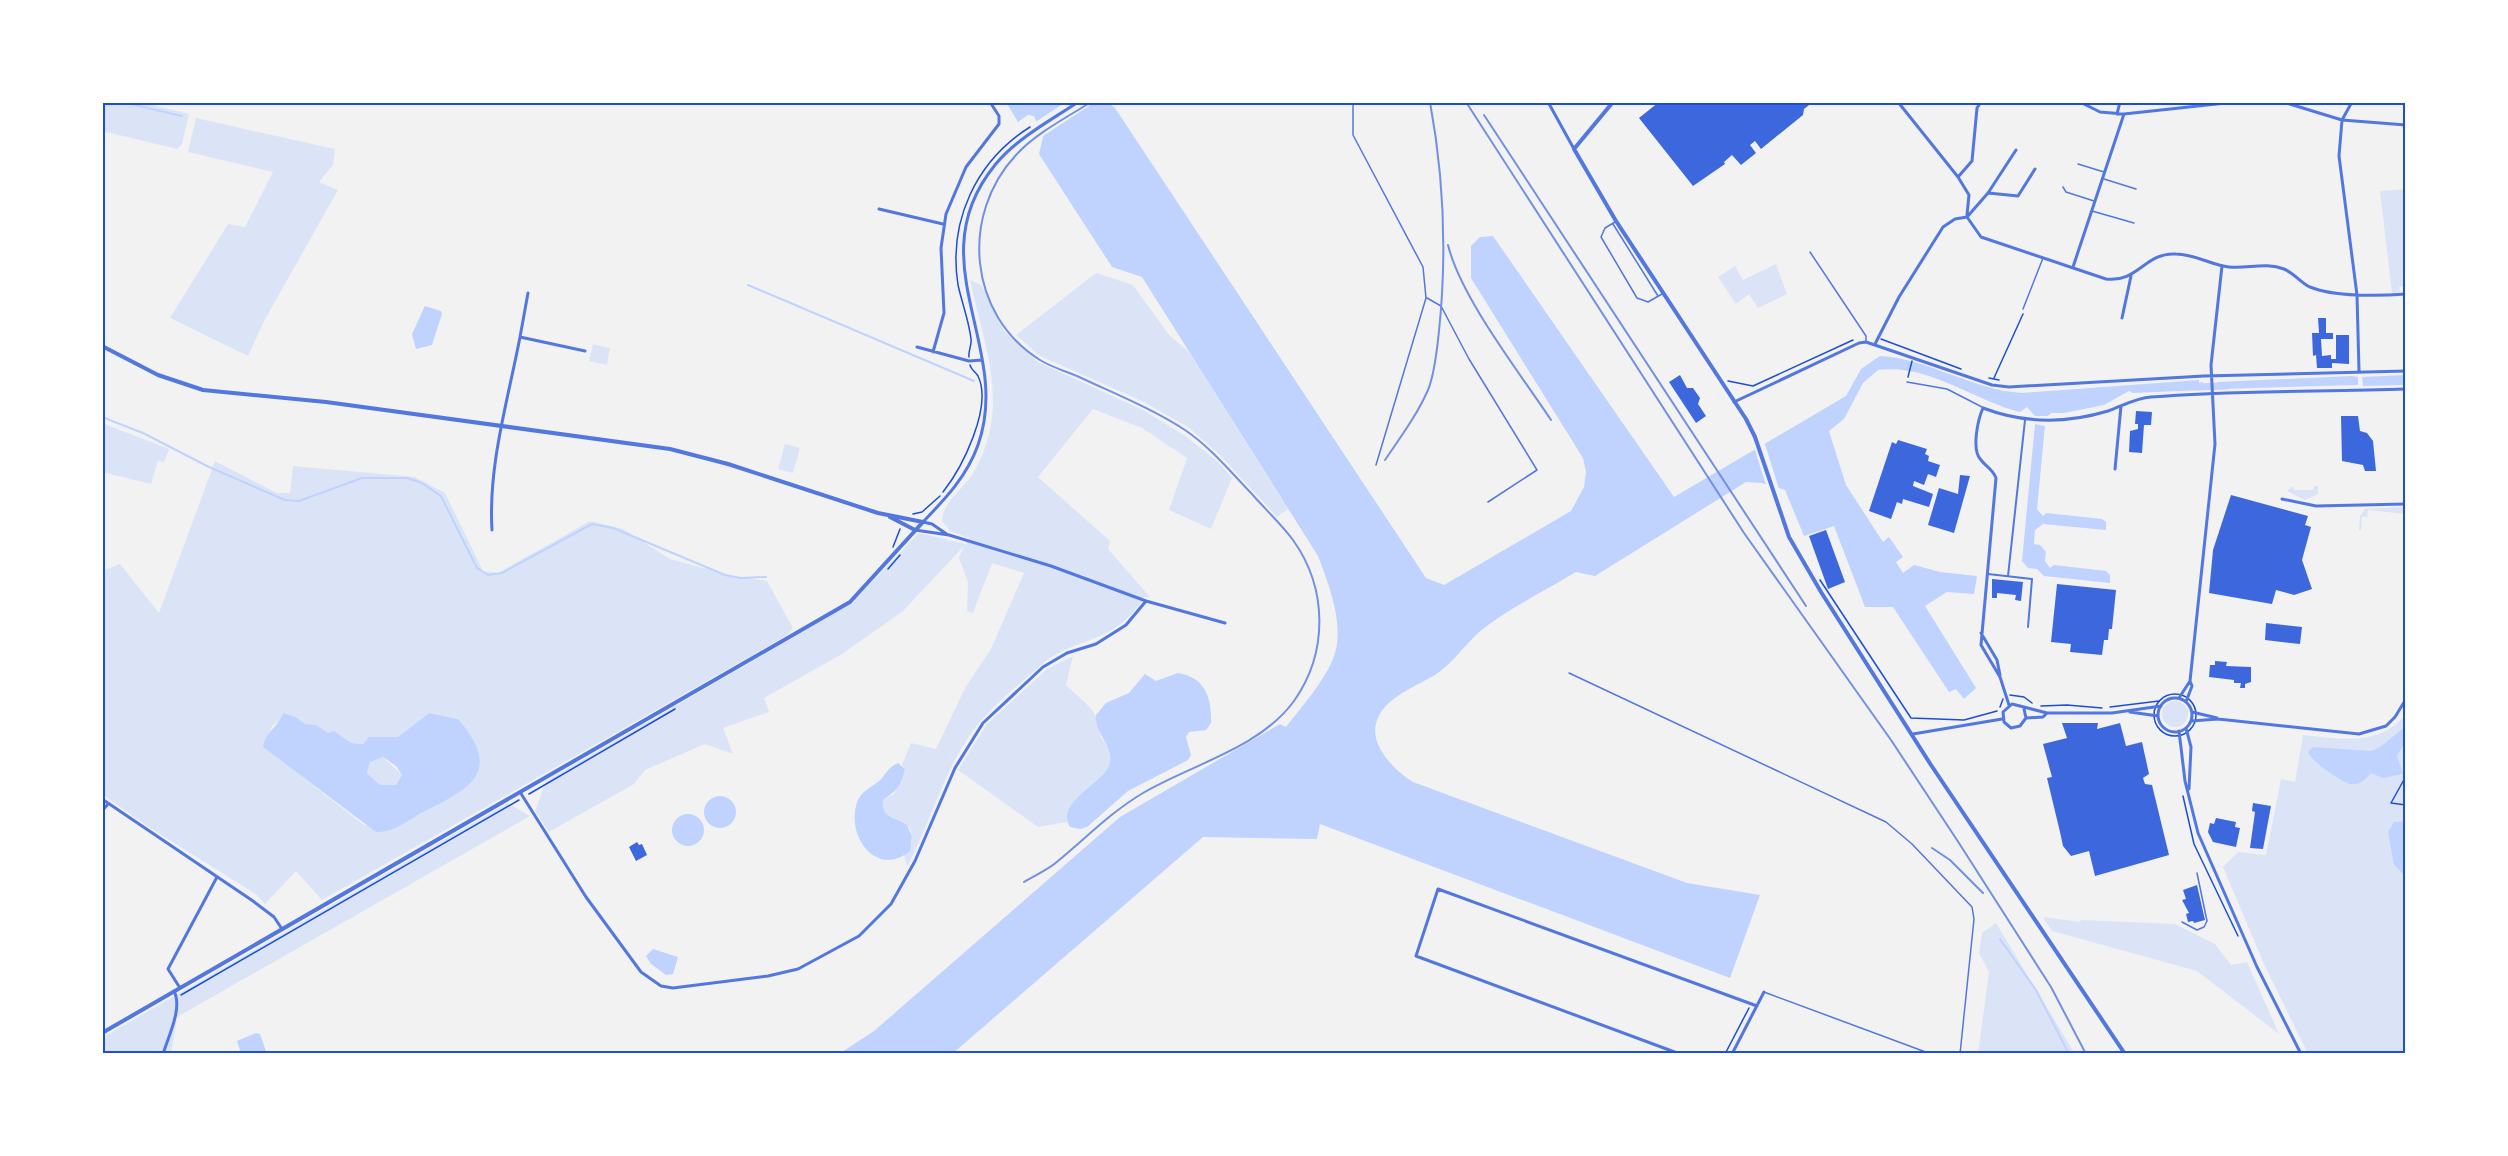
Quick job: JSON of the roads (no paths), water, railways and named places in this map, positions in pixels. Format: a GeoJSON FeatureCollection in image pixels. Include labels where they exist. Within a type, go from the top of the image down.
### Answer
{"type":"FeatureCollection","features":[{"type":"Feature","properties":{"kind":"street"},"geometry":{"type":"LineString","coordinates":[[933,352],[944,313],[941,257],[943,224],[950,198],[966,167],[999,124],[999,116],[990,102]]}},
{"type":"Feature","properties":{"kind":"street"},"geometry":{"type":"LineString","coordinates":[[102,1033],[850,602],[954,490],[978,444],[986,405],[982,360],[963,267],[964,232],[972,204],[987,174],[1006,152],[1078,102]]}},
{"type":"Feature","properties":{"kind":"street"},"geometry":{"type":"LineString","coordinates":[[1548,102],[1614,222],[1755,437],[1789,537],[1821,592],[2125,1054]]}},
{"type":"Feature","properties":{"kind":"street"},"geometry":{"type":"LineString","coordinates":[[1574,148],[1613,102]]}},
{"type":"Feature","properties":{"kind":"street"},"geometry":{"type":"LineString","coordinates":[[1898,102],[1958,177],[1969,195],[1967,216],[1981,237],[2106,279],[2117,280],[2131,276],[2148,262],[2166,253],[2200,257],[2222,266],[2262,265],[2284,269],[2308,286],[2357,295],[2406,294]]}},
{"type":"Feature","properties":{"kind":"street"},"geometry":{"type":"LineString","coordinates":[[1958,177],[1971,161],[1977,108],[1981,102]]}},
{"type":"Feature","properties":{"kind":"street"},"geometry":{"type":"LineString","coordinates":[[2080,102],[2100,112],[2117,114],[2235,102]]}},
{"type":"Feature","properties":{"kind":"street"},"geometry":{"type":"LineString","coordinates":[[2117,114],[2120,102]]}},
{"type":"Feature","properties":{"kind":"street"},"geometry":{"type":"LineString","coordinates":[[2283,102],[2342,120],[2406,125]]}},
{"type":"Feature","properties":{"kind":"street"},"geometry":{"type":"LineString","coordinates":[[2352,102],[2342,120],[2338,156],[2357,295],[2359,371]]}},
{"type":"Feature","properties":{"kind":"street"},"geometry":{"type":"LineString","coordinates":[[2073,267],[2124,114]]}},
{"type":"Feature","properties":{"kind":"street"},"geometry":{"type":"LineString","coordinates":[[1875,344],[1899,297],[1943,227],[1955,219],[1967,216],[1988,193],[2016,150]]}},
{"type":"Feature","properties":{"kind":"street"},"geometry":{"type":"LineString","coordinates":[[1988,193],[2018,196],[2035,169]]}},
{"type":"Feature","properties":{"kind":"street"},"geometry":{"type":"LineString","coordinates":[[879,209],[943,224]]}},
{"type":"Feature","properties":{"kind":"street"},"geometry":{"type":"LineString","coordinates":[[2187,700],[2192,686],[2190,681],[2215,444],[2210,375],[2222,266]]}},
{"type":"Feature","properties":{"kind":"street"},"geometry":{"type":"LineString","coordinates":[[2122,318],[2131,276]]}},
{"type":"Feature","properties":{"kind":"street"},"geometry":{"type":"LineString","coordinates":[[492,530],[491,514],[501,426],[528,293]]}},
{"type":"Feature","properties":{"kind":"street"},"geometry":{"type":"LineString","coordinates":[[520,337],[585,351]]}},
{"type":"Feature","properties":{"kind":"street"},"geometry":{"type":"LineString","coordinates":[[1734,402],[1859,343],[1866,342],[1992,385],[2009,387],[2210,375],[2406,371]]}},
{"type":"Feature","properties":{"kind":"street"},"geometry":{"type":"LineString","coordinates":[[102,346],[153,373],[203,390],[335,403],[693,454],[887,515],[932,524],[949,535]]}},
{"type":"Feature","properties":{"kind":"street"},"geometry":{"type":"LineString","coordinates":[[917,347],[969,361],[982,360]]}},
{"type":"Feature","properties":{"kind":"street"},"geometry":{"type":"LineString","coordinates":[[2000,677],[1981,645],[1996,478],[1992,468],[1979,459],[1977,452],[1978,422],[1983,408],[2025,420],[2044,422],[2068,420],[2121,406],[2143,397],[2406,389]]}},
{"type":"Feature","properties":{"kind":"street"},"geometry":{"type":"LineString","coordinates":[[2115,469],[2121,406]]}},
{"type":"Feature","properties":{"kind":"street"},"geometry":{"type":"LineString","coordinates":[[2008,576],[2025,420]]}},
{"type":"Feature","properties":{"kind":"street"},"geometry":{"type":"LineString","coordinates":[[2282,499],[2316,506],[2406,504]]}},
{"type":"Feature","properties":{"kind":"street"},"geometry":{"type":"LineString","coordinates":[[887,515],[915,530],[949,535],[1051,566],[1146,601],[1225,623]]}},
{"type":"Feature","properties":{"kind":"street"},"geometry":{"type":"LineString","coordinates":[[1988,574],[2032,579],[2028,627]]}},
{"type":"Feature","properties":{"kind":"street"},"geometry":{"type":"LineString","coordinates":[[520,792],[586,897],[641,972],[651,980],[661,986],[683,988],[768,976],[798,969],[859,936],[891,904],[915,861],[954,768],[983,723],[1043,667],[1067,654],[1096,644],[1126,625],[1146,601]]}},
{"type":"Feature","properties":{"kind":"street"},"geometry":{"type":"LineString","coordinates":[[1981,633],[1997,660],[2009,705]]}},
{"type":"Feature","properties":{"kind":"street"},"geometry":{"type":"LineString","coordinates":[[2156,715],[2168,699],[2180,696],[2190,681]]}},
{"type":"Feature","properties":{"kind":"street"},"geometry":{"type":"LineString","coordinates":[[2180,696],[2187,700],[2194,713],[2193,721],[2187,730],[2180,734]]}},
{"type":"Feature","properties":{"kind":"street"},"geometry":{"type":"LineString","coordinates":[[2194,713],[2218,719],[2359,734],[2386,726],[2395,717],[2406,699]]}},
{"type":"Feature","properties":{"kind":"street"},"geometry":{"type":"LineString","coordinates":[[2024,709],[2026,718],[2020,726],[2015,728],[2006,724],[2002,719],[2002,712],[2009,705],[2047,713],[2122,712],[2156,715]]}},
{"type":"Feature","properties":{"kind":"street"},"geometry":{"type":"LineString","coordinates":[[2122,712],[2161,706]]}},
{"type":"Feature","properties":{"kind":"street"},"geometry":{"type":"LineString","coordinates":[[2026,718],[2043,717],[2047,713]]}},
{"type":"Feature","properties":{"kind":"street"},"geometry":{"type":"LineString","coordinates":[[2156,715],[2164,727],[2180,734]]}},
{"type":"Feature","properties":{"kind":"street"},"geometry":{"type":"LineString","coordinates":[[1913,734],[2002,719]]}},
{"type":"Feature","properties":{"kind":"street"},"geometry":{"type":"LineString","coordinates":[[2193,721],[2218,719]]}},
{"type":"Feature","properties":{"kind":"street"},"geometry":{"type":"LineString","coordinates":[[2187,730],[2191,757],[2189,791]]}},
{"type":"Feature","properties":{"kind":"street"},"geometry":{"type":"LineString","coordinates":[[2180,734],[2185,782],[2198,833],[2272,1001],[2301,1054]]}},
{"type":"Feature","properties":{"kind":"street"},"geometry":{"type":"LineString","coordinates":[[102,799],[274,917],[282,930]]}},
{"type":"Feature","properties":{"kind":"street"},"geometry":{"type":"LineString","coordinates":[[102,811],[108,804]]}},
{"type":"Feature","properties":{"kind":"street"},"geometry":{"type":"LineString","coordinates":[[180,988],[168,969],[217,877]]}},
{"type":"Feature","properties":{"kind":"street"},"geometry":{"type":"LineString","coordinates":[[1680,1054],[1416,956],[1438,889],[1756,1006]]}},
{"type":"Feature","properties":{"kind":"street"},"geometry":{"type":"LineString","coordinates":[[163,1054],[176,1008],[177,998],[174,991]]}},
{"type":"Feature","properties":{"kind":"street"},"geometry":{"type":"LineString","coordinates":[[1731,1054],[1764,992]]}},
{"type":"Feature","properties":{"kind":"lane"},"geometry":{"type":"LineString","coordinates":[[1353,102],[1353,135],[1423,267],[1426,298],[1376,465]]}},
{"type":"Feature","properties":{"kind":"lane"},"geometry":{"type":"LineString","coordinates":[[2078,164],[2105,173]]}},
{"type":"Feature","properties":{"kind":"lane"},"geometry":{"type":"LineString","coordinates":[[2103,178],[2136,189]]}},
{"type":"Feature","properties":{"kind":"lane"},"geometry":{"type":"LineString","coordinates":[[2063,187],[2066,192],[2095,201]]}},
{"type":"Feature","properties":{"kind":"lane"},"geometry":{"type":"LineString","coordinates":[[2091,211],[2134,223]]}},
{"type":"Feature","properties":{"kind":"lane"},"geometry":{"type":"LineString","coordinates":[[1614,222],[1602,233],[1604,246],[1637,298],[1648,302],[1661,295]]}},
{"type":"Feature","properties":{"kind":"lane"},"geometry":{"type":"LineString","coordinates":[[1810,252],[1866,336],[1866,342]]}},
{"type":"Feature","properties":{"kind":"lane"},"geometry":{"type":"LineString","coordinates":[[2023,309],[2043,257]]}},
{"type":"Feature","properties":{"kind":"lane"},"geometry":{"type":"LineString","coordinates":[[1426,298],[1442,306],[1475,369],[1537,470],[1488,501]]}},
{"type":"Feature","properties":{"kind":"lane"},"geometry":{"type":"LineString","coordinates":[[1907,382],[1947,389],[1983,408]]}},
{"type":"Feature","properties":{"kind":"lane"},"geometry":{"type":"LineString","coordinates":[[1569,673],[1886,822],[1912,844],[1972,907],[1974,920],[1960,1054]]}},
{"type":"Feature","properties":{"kind":"lane"},"geometry":{"type":"LineString","coordinates":[[2182,922],[2198,930],[2205,927],[2207,921],[2197,873]]}},
{"type":"Feature","properties":{"kind":"lane"},"geometry":{"type":"LineString","coordinates":[[1764,992],[1931,1054]]}},
{"type":"Feature","properties":{"kind":"water"},"geometry":{"type":"Polygon","coordinates":[[[1006,102],[1107,102],[1115,108],[1426,578],[1444,585],[1571,511],[1584,487],[1586,472],[1583,458],[1471,278],[1471,246],[1480,237],[1493,236],[1674,497],[1846,396],[1861,369],[1880,356],[1915,362],[1985,386],[2022,393],[2199,380],[2199,383],[2203,382],[2203,390],[2133,393],[2129,391],[2104,405],[2064,413],[2051,413],[2048,416],[2035,416],[2027,407],[2020,412],[1915,372],[1897,369],[1878,370],[1863,383],[1844,419],[1829,431],[1846,485],[1883,542],[1889,537],[1903,557],[1896,562],[1903,573],[1914,565],[1940,572],[1977,576],[1974,594],[1947,592],[1925,606],[1976,688],[1964,699],[1956,689],[1949,692],[1893,607],[1865,607],[1834,526],[1804,536],[1785,490],[1762,483],[1746,482],[1595,576],[1576,572],[1513,609],[1478,633],[1441,671],[1400,694],[1385,707],[1376,724],[1377,741],[1392,765],[1413,782],[1687,883],[1760,895],[1730,978],[1320,824],[1317,839],[1203,837],[952,1054],[839,1054],[874,1031],[1120,817],[1280,724],[1286,727],[1324,677],[1337,647],[1337,620],[1318,556],[1142,277],[1112,267],[1039,154],[1043,137],[1034,116],[1028,115],[1018,122],[1006,102]]]}},
{"type":"Feature","properties":{"kind":"water"},"geometry":{"type":"Polygon","coordinates":[[[425,306],[441,311],[442,314],[432,345],[416,349],[412,334],[425,306]]]}},
{"type":"Feature","properties":{"kind":"water"},"geometry":{"type":"Polygon","coordinates":[[[2406,375],[2406,385],[2363,386],[2362,377],[2406,375]]]}},
{"type":"Feature","properties":{"kind":"water"},"geometry":{"type":"Polygon","coordinates":[[[2358,377],[2358,385],[2218,389],[2218,382],[2358,377]]]}},
{"type":"Feature","properties":{"kind":"water"},"geometry":{"type":"Polygon","coordinates":[[[2035,424],[2045,426],[2037,509],[2043,516],[2046,513],[2102,519],[2106,522],[2106,530],[2043,524],[2035,530],[2034,544],[2040,545],[2046,552],[2045,561],[2050,568],[2054,565],[2106,571],[2110,575],[2110,583],[2044,576],[2037,569],[2028,568],[2022,561],[2035,424]]]}},
{"type":"Feature","properties":{"kind":"water"},"geometry":{"type":"Polygon","coordinates":[[[1178,673],[1187,675],[1201,684],[1210,705],[1211,723],[1206,730],[1189,732],[1186,737],[1191,755],[1188,760],[1128,791],[1087,827],[1080,829],[1070,827],[1067,819],[1068,810],[1080,795],[1103,774],[1110,761],[1108,748],[1098,729],[1096,715],[1106,703],[1129,693],[1145,674],[1156,681],[1178,673]]]}},
{"type":"Feature","properties":{"kind":"water"},"geometry":{"type":"Polygon","coordinates":[[[283,713],[296,717],[305,724],[316,725],[328,733],[334,731],[351,743],[363,744],[369,737],[398,737],[429,713],[458,719],[471,737],[478,752],[480,765],[476,776],[455,795],[395,828],[376,832],[263,747],[267,736],[279,722],[283,713]],[[383,757],[370,762],[367,773],[380,785],[396,785],[402,775],[396,766],[383,757]]]}},
{"type":"Feature","properties":{"kind":"water"},"geometry":{"type":"Polygon","coordinates":[[[2406,726],[2406,741],[2397,756],[2403,774],[2383,778],[2371,773],[2365,780],[2350,784],[2327,771],[2308,752],[2313,747],[2371,751],[2379,748],[2406,726]]]}},
{"type":"Feature","properties":{"kind":"water"},"geometry":{"type":"Polygon","coordinates":[[[898,763],[905,769],[902,779],[898,787],[883,800],[883,806],[887,814],[907,825],[912,836],[910,851],[897,858],[886,860],[866,849],[855,826],[855,813],[858,800],[863,793],[898,763]]]}},
{"type":"Feature","properties":{"kind":"water"},"geometry":{"type":"Polygon","coordinates":[[[720,796],[731,801],[736,812],[731,823],[720,828],[709,823],[704,812],[709,801],[720,796]]]}},
{"type":"Feature","properties":{"kind":"water"},"geometry":{"type":"Polygon","coordinates":[[[688,814],[699,819],[704,830],[699,841],[688,846],[677,841],[672,830],[677,819],[688,814]]]}},
{"type":"Feature","properties":{"kind":"water"},"geometry":{"type":"Polygon","coordinates":[[[2406,821],[2406,875],[2404,875],[2394,865],[2388,832],[2394,822],[2406,821]]]}},
{"type":"Feature","properties":{"kind":"water"},"geometry":{"type":"Polygon","coordinates":[[[653,949],[678,957],[673,974],[666,975],[651,964],[646,956],[653,949]]]}},
{"type":"Feature","properties":{"kind":"water"},"geometry":{"type":"Polygon","coordinates":[[[256,1033],[260,1034],[267,1054],[241,1054],[237,1041],[256,1033]]]}},
{"type":"Feature","properties":{"kind":"waterway"},"geometry":{"type":"LineString","coordinates":[[122,102],[182,116]]}},
{"type":"Feature","properties":{"kind":"waterway"},"geometry":{"type":"LineString","coordinates":[[748,285],[974,381]]}},
{"type":"Feature","properties":{"kind":"waterway"},"geometry":{"type":"LineString","coordinates":[[2196,387],[2227,386]]}},
{"type":"Feature","properties":{"kind":"waterway"},"geometry":{"type":"LineString","coordinates":[[102,417],[143,433],[209,467],[285,500],[299,501],[362,478],[407,478],[422,483],[441,496],[477,568],[488,575],[502,573],[592,524],[613,528],[725,575],[741,578],[766,577]]}},
{"type":"Feature","properties":{"kind":"waterway"},"geometry":{"type":"LineString","coordinates":[[2000,939],[2036,990],[2069,1054]]}},
{"type":"Feature","properties":{"kind":"railway"},"geometry":{"type":"LineString","coordinates":[[1024,882],[1054,864],[1131,800],[1244,744],[1263,732],[1294,701],[1305,682],[1318,642],[1318,600],[1313,579],[1304,559],[1288,534],[1227,468],[1203,444],[1172,422],[1132,401],[1040,360],[1016,341],[998,317],[986,291],[980,263],[980,234],[986,206],[998,179],[1024,147],[1052,126],[1091,102]]}},
{"type":"Feature","properties":{"kind":"railway"},"geometry":{"type":"LineString","coordinates":[[1385,460],[1424,399],[1434,369],[1443,273],[1443,216],[1430,102]]}},
{"type":"Feature","properties":{"kind":"railway"},"geometry":{"type":"LineString","coordinates":[[1466,102],[1744,533],[1891,740],[1957,840],[2051,987],[2086,1054]]}},
{"type":"Feature","properties":{"kind":"railway"},"geometry":{"type":"LineString","coordinates":[[1484,115],[1806,606]]}},
{"type":"Feature","properties":{"kind":"railway"},"geometry":{"type":"LineString","coordinates":[[1448,245],[1455,266],[1478,311],[1551,420]]}},
{"type":"Feature","properties":{"kind":"railway"},"geometry":{"type":"LineString","coordinates":[[1932,848],[1950,860],[1983,893]]}}]}
